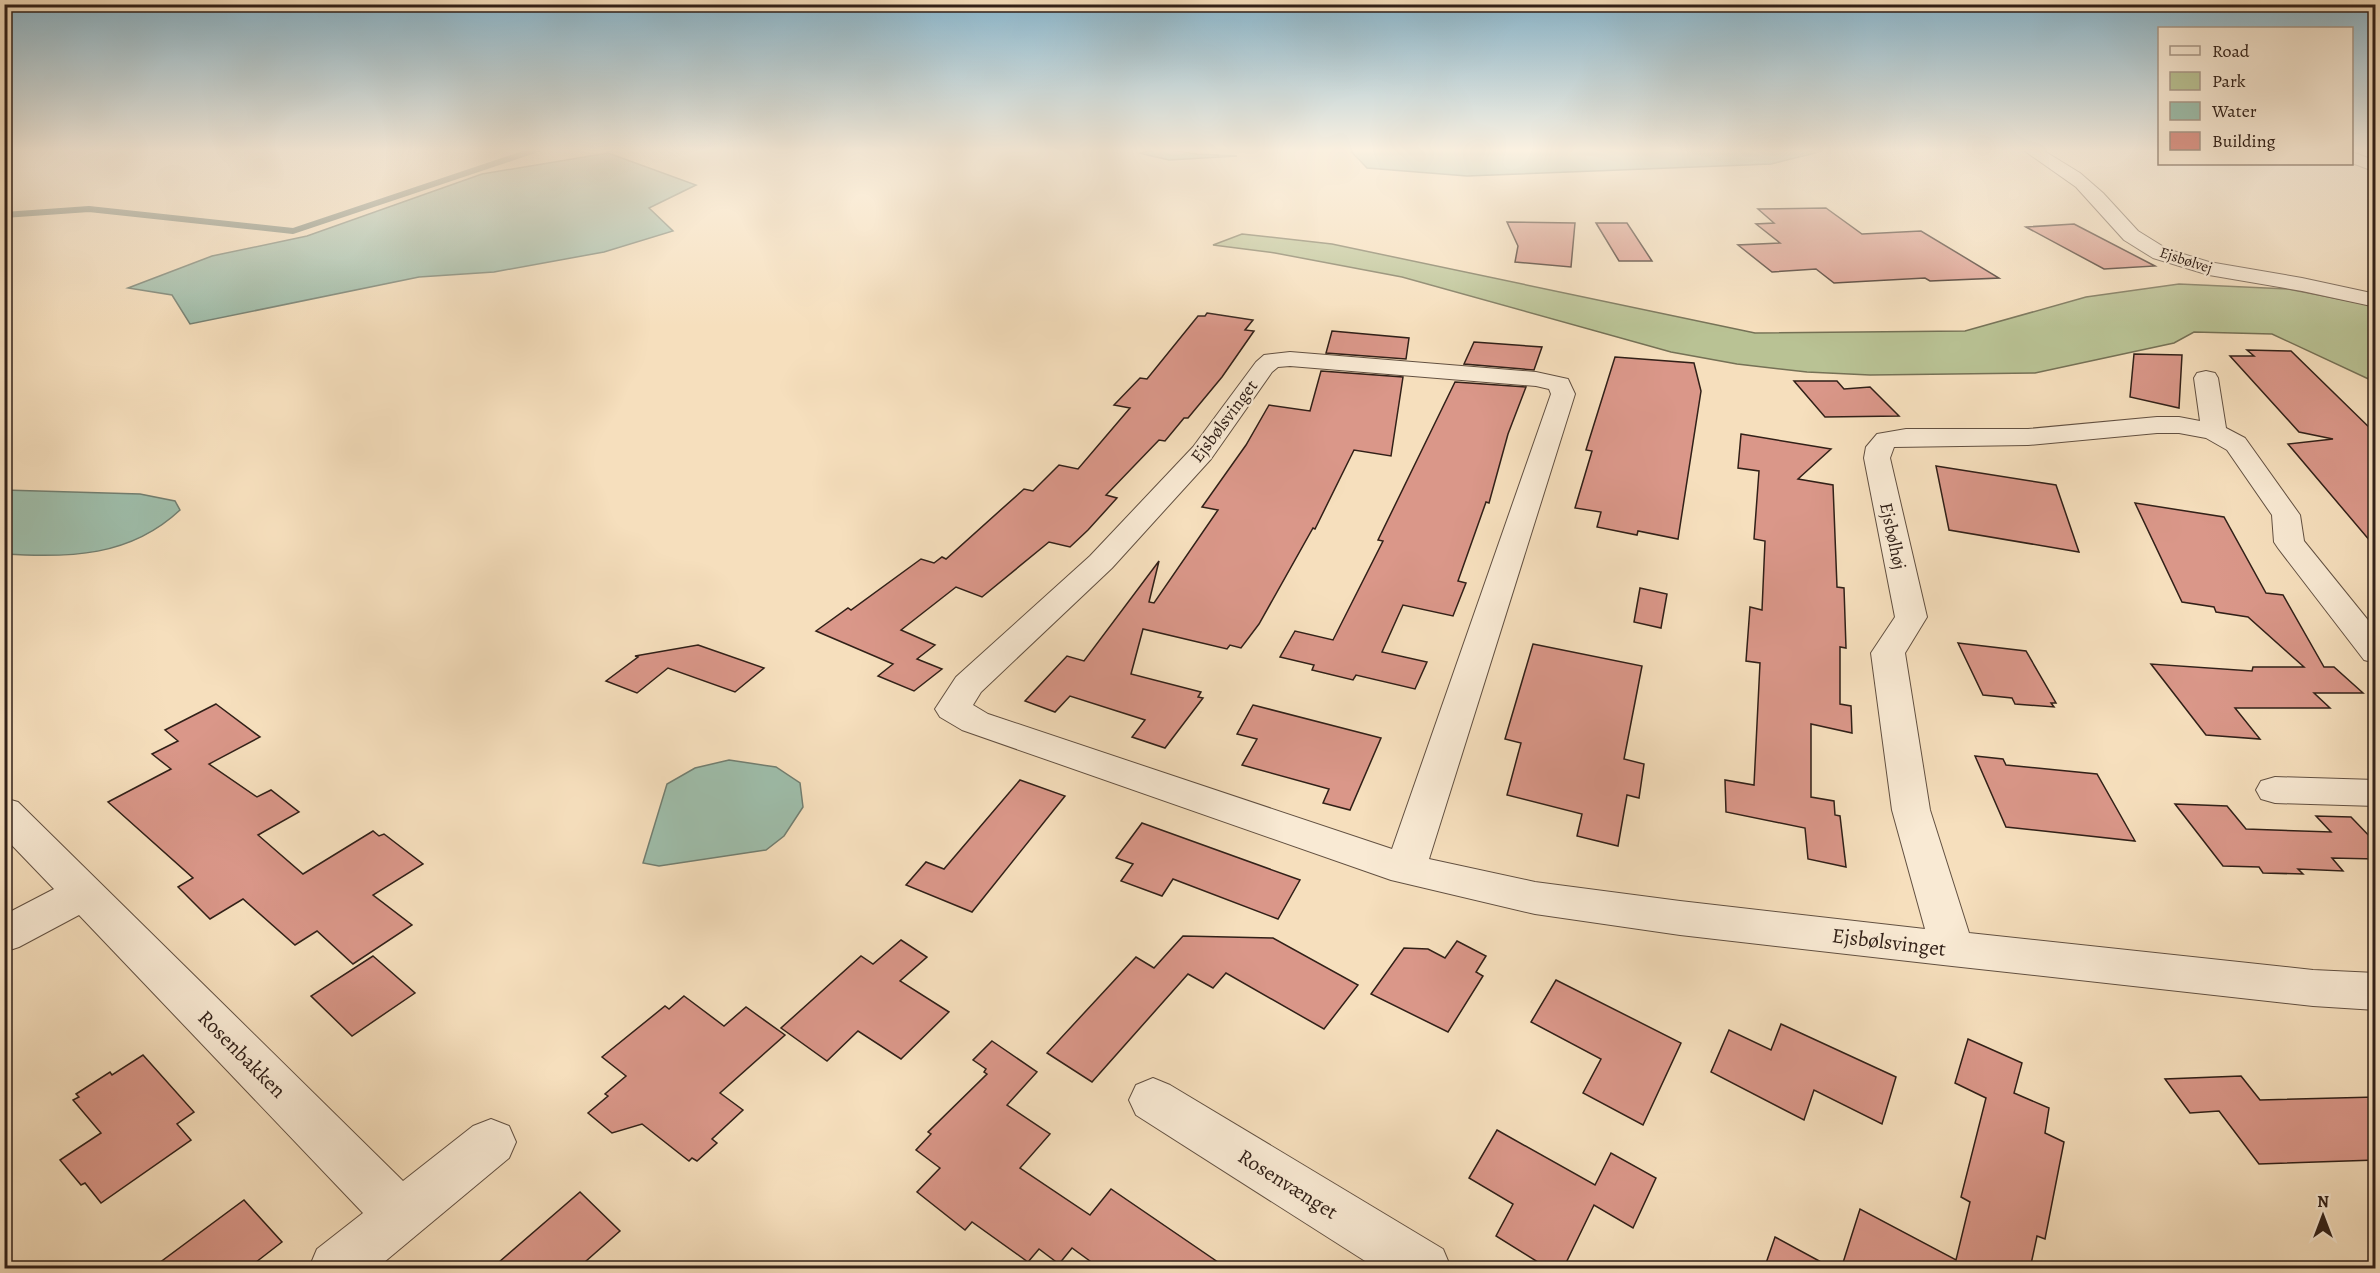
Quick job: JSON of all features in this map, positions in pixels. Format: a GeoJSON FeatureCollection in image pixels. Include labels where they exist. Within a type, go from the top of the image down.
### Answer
{"type":"FeatureCollection","features":[{"type":"Feature","properties":{"kind":"street","name":"Ejsbølvej"},"geometry":{"type":"LineString","coordinates":[[2107,208],[2126,232],[2144,245],[2166,255],[2218,270],[2321,288],[2376,301]]}},
{"type":"Feature","properties":{"kind":"street","name":"Ejsbølsvinget"},"geometry":{"type":"LineString","coordinates":[[1405,869],[1563,394],[1559,384],[1536,379],[1290,359],[1272,360],[1264,367],[1202,453],[1101,562],[968,685],[953,709],[975,722],[1405,869],[1535,898],[1680,918],[1952,949],[2313,988],[2376,992]]}},
{"type":"Feature","properties":{"kind":"street"},"geometry":{"type":"LineString","coordinates":[[2206,378],[2214,432]]}},
{"type":"Feature","properties":{"kind":"street","name":"Ejsbølhøj"},"geometry":{"type":"LineString","coordinates":[[1952,949],[1911,810],[1888,653],[1911,617],[1877,458],[1879,447],[1886,440],[1906,437],[2028,437],[2157,425],[2179,425],[2214,432],[2236,444],[2286,515],[2289,542],[2376,653]]}},
{"type":"Feature","properties":{"kind":"street"},"geometry":{"type":"LineString","coordinates":[[2275,790],[2376,793]]}},
{"type":"Feature","properties":{"kind":"street","name":"Rosenbakken"},"geometry":{"type":"LineString","coordinates":[[4,812],[401,1215]]}},
{"type":"Feature","properties":{"kind":"street"},"geometry":{"type":"LineString","coordinates":[[4,935],[83,893]]}},
{"type":"Feature","properties":{"kind":"street","name":"Rosenvænget"},"geometry":{"type":"LineString","coordinates":[[1153,1100],[1424,1269]]}},
{"type":"Feature","properties":{"kind":"street"},"geometry":{"type":"LineString","coordinates":[[336,1269],[491,1142]]}},
{"type":"Feature","properties":{"kind":"green space"},"geometry":{"type":"Polygon","coordinates":[[[1242,234],[1332,244],[1755,333],[1965,331],[2086,297],[2179,284],[2288,289],[2375,306],[2375,382],[2272,334],[2194,332],[2174,343],[2035,373],[1870,375],[1807,372],[1737,364],[1671,352],[1402,277],[1275,253],[1213,245],[1242,234]]]}},
{"type":"Feature","properties":{"kind":"water"},"geometry":{"type":"Polygon","coordinates":[[[385,208],[649,208],[673,231],[604,252],[494,272],[419,277],[190,324],[172,295],[128,288],[212,256],[307,236],[385,208]]]}},
{"type":"Feature","properties":{"kind":"water"},"geometry":{"type":"Polygon","coordinates":[[[4,490],[140,494],[175,501],[180,510],[161,526],[120,546],[75,554],[5,554],[4,490]]]}},
{"type":"Feature","properties":{"kind":"water"},"geometry":{"type":"Polygon","coordinates":[[[729,760],[776,767],[800,783],[803,807],[784,836],[766,850],[659,866],[643,863],[667,784],[695,768],[729,760]]]}},
{"type":"Feature","properties":{"kind":"building"},"geometry":{"type":"Polygon","coordinates":[[[1827,208],[1862,234],[1921,231],[1999,278],[1930,281],[1925,278],[1834,283],[1816,269],[1772,272],[1738,245],[1780,243],[1756,224],[1774,223],[1758,209],[1827,208]]]}},
{"type":"Feature","properties":{"kind":"building"},"geometry":{"type":"Polygon","coordinates":[[[1507,222],[1575,223],[1571,267],[1515,262],[1518,246],[1507,222]]]}},
{"type":"Feature","properties":{"kind":"building"},"geometry":{"type":"Polygon","coordinates":[[[1596,223],[1627,223],[1652,261],[1619,261],[1596,223]]]}},
{"type":"Feature","properties":{"kind":"building"},"geometry":{"type":"Polygon","coordinates":[[[2074,224],[2155,266],[2104,269],[2026,227],[2074,224]]]}},
{"type":"Feature","properties":{"kind":"building"},"geometry":{"type":"Polygon","coordinates":[[[1207,313],[1253,320],[1245,330],[1254,331],[1222,377],[1188,418],[1184,418],[1165,441],[1159,440],[1106,495],[1117,498],[1088,530],[1070,547],[1049,542],[982,597],[956,587],[901,630],[935,645],[917,659],[942,669],[914,691],[878,676],[893,664],[816,631],[848,608],[851,610],[921,559],[934,563],[942,557],[946,559],[1024,489],[1033,491],[1059,465],[1078,469],[1130,408],[1114,405],[1140,378],[1147,379],[1198,316],[1205,316],[1207,313]]]}},
{"type":"Feature","properties":{"kind":"building"},"geometry":{"type":"Polygon","coordinates":[[[1332,331],[1409,338],[1406,359],[1326,353],[1332,331]]]}},
{"type":"Feature","properties":{"kind":"building"},"geometry":{"type":"Polygon","coordinates":[[[1474,342],[1542,347],[1534,370],[1464,364],[1474,342]]]}},
{"type":"Feature","properties":{"kind":"building"},"geometry":{"type":"Polygon","coordinates":[[[2247,350],[2291,351],[2376,434],[2376,548],[2288,444],[2333,439],[2299,432],[2230,356],[2254,356],[2247,350]]]}},
{"type":"Feature","properties":{"kind":"building"},"geometry":{"type":"Polygon","coordinates":[[[2134,354],[2182,355],[2179,408],[2130,397],[2134,354]]]}},
{"type":"Feature","properties":{"kind":"building"},"geometry":{"type":"Polygon","coordinates":[[[1615,357],[1694,363],[1701,391],[1678,539],[1638,531],[1637,535],[1597,527],[1601,512],[1575,508],[1592,451],[1586,450],[1615,357]]]}},
{"type":"Feature","properties":{"kind":"building"},"geometry":{"type":"Polygon","coordinates":[[[1321,371],[1403,377],[1391,456],[1354,450],[1315,529],[1313,528],[1259,624],[1241,648],[1230,645],[1227,649],[1143,629],[1131,674],[1201,692],[1198,697],[1203,698],[1165,748],[1132,737],[1145,720],[1070,696],[1055,712],[1025,701],[1067,656],[1084,661],[1159,561],[1149,602],[1154,603],[1218,510],[1202,507],[1246,445],[1269,405],[1310,411],[1321,371]]]}},
{"type":"Feature","properties":{"kind":"building"},"geometry":{"type":"Polygon","coordinates":[[[1794,381],[1837,381],[1844,389],[1870,387],[1899,416],[1825,417],[1794,381]]]}},
{"type":"Feature","properties":{"kind":"building"},"geometry":{"type":"Polygon","coordinates":[[[1455,382],[1526,387],[1508,434],[1489,503],[1486,502],[1458,581],[1466,583],[1453,616],[1403,605],[1382,652],[1427,662],[1415,689],[1356,675],[1353,680],[1312,670],[1314,665],[1280,657],[1295,631],[1333,640],[1383,541],[1378,540],[1455,382]]]}},
{"type":"Feature","properties":{"kind":"building"},"geometry":{"type":"Polygon","coordinates":[[[1741,434],[1831,449],[1798,479],[1833,485],[1837,587],[1844,588],[1846,648],[1840,647],[1840,704],[1851,706],[1852,733],[1811,724],[1811,797],[1834,801],[1835,815],[1840,816],[1846,867],[1808,859],[1805,828],[1726,812],[1725,780],[1754,785],[1760,663],[1746,661],[1750,607],[1762,610],[1765,541],[1754,539],[1759,471],[1738,468],[1741,434]]]}},
{"type":"Feature","properties":{"kind":"building"},"geometry":{"type":"Polygon","coordinates":[[[1936,466],[2056,485],[2079,552],[1949,530],[1936,466]]]}},
{"type":"Feature","properties":{"kind":"building"},"geometry":{"type":"Polygon","coordinates":[[[2135,503],[2224,517],[2266,593],[2283,595],[2324,667],[2334,667],[2363,693],[2314,693],[2330,708],[2235,708],[2260,739],[2206,735],[2151,664],[2252,671],[2253,667],[2304,667],[2248,617],[2216,612],[2214,607],[2182,602],[2135,503]]]}},
{"type":"Feature","properties":{"kind":"building"},"geometry":{"type":"Polygon","coordinates":[[[1640,588],[1667,594],[1661,628],[1634,622],[1640,588]]]}},
{"type":"Feature","properties":{"kind":"building"},"geometry":{"type":"Polygon","coordinates":[[[1958,643],[2026,651],[2056,703],[2051,703],[2054,707],[2015,704],[2012,698],[1983,695],[1958,643]]]}},
{"type":"Feature","properties":{"kind":"building"},"geometry":{"type":"Polygon","coordinates":[[[1533,644],[1642,666],[1624,759],[1644,764],[1639,798],[1627,795],[1618,846],[1577,836],[1582,814],[1507,795],[1521,743],[1505,739],[1533,644]]]}},
{"type":"Feature","properties":{"kind":"building"},"geometry":{"type":"Polygon","coordinates":[[[698,645],[764,668],[735,692],[668,668],[637,693],[606,681],[638,657],[635,656],[698,645]]]}},
{"type":"Feature","properties":{"kind":"building"},"geometry":{"type":"Polygon","coordinates":[[[216,704],[260,737],[209,764],[257,797],[271,790],[299,812],[258,835],[303,874],[373,831],[379,836],[384,834],[423,864],[373,895],[412,925],[353,964],[317,931],[295,945],[243,899],[210,919],[178,887],[193,878],[108,802],[171,769],[152,754],[178,741],[165,730],[216,704]]]}},
{"type":"Feature","properties":{"kind":"building"},"geometry":{"type":"Polygon","coordinates":[[[1253,705],[1381,738],[1350,810],[1323,803],[1329,789],[1242,765],[1257,739],[1237,734],[1253,705]]]}},
{"type":"Feature","properties":{"kind":"building"},"geometry":{"type":"Polygon","coordinates":[[[1975,756],[2003,759],[2006,765],[2097,774],[2135,841],[2006,827],[1975,756]]]}},
{"type":"Feature","properties":{"kind":"building"},"geometry":{"type":"Polygon","coordinates":[[[1020,780],[1065,796],[972,912],[906,885],[926,862],[944,869],[1020,780]]]}},
{"type":"Feature","properties":{"kind":"building"},"geometry":{"type":"Polygon","coordinates":[[[2175,804],[2227,806],[2246,829],[2331,832],[2316,816],[2351,817],[2376,843],[2376,859],[2332,858],[2343,871],[2298,869],[2303,874],[2263,873],[2259,867],[2223,866],[2175,804]]]}},
{"type":"Feature","properties":{"kind":"building"},"geometry":{"type":"Polygon","coordinates":[[[1142,823],[1300,880],[1278,919],[1173,879],[1162,896],[1121,881],[1133,864],[1116,858],[1142,823]]]}},
{"type":"Feature","properties":{"kind":"building"},"geometry":{"type":"Polygon","coordinates":[[[1183,936],[1273,938],[1358,985],[1324,1029],[1226,973],[1213,988],[1188,974],[1092,1082],[1047,1053],[1136,957],[1154,968],[1183,936]]]}},
{"type":"Feature","properties":{"kind":"building"},"geometry":{"type":"Polygon","coordinates":[[[901,940],[927,957],[900,981],[949,1012],[901,1059],[858,1031],[827,1061],[781,1028],[861,956],[873,964],[901,940]]]}},
{"type":"Feature","properties":{"kind":"building"},"geometry":{"type":"Polygon","coordinates":[[[1457,941],[1486,956],[1476,972],[1483,976],[1448,1032],[1371,994],[1404,948],[1428,949],[1445,958],[1457,941]]]}},
{"type":"Feature","properties":{"kind":"building"},"geometry":{"type":"Polygon","coordinates":[[[373,956],[415,993],[352,1036],[311,996],[373,956]]]}},
{"type":"Feature","properties":{"kind":"building"},"geometry":{"type":"Polygon","coordinates":[[[1556,980],[1681,1043],[1643,1125],[1583,1093],[1601,1059],[1531,1022],[1556,980]]]}},
{"type":"Feature","properties":{"kind":"building"},"geometry":{"type":"Polygon","coordinates":[[[684,996],[724,1026],[746,1007],[785,1035],[720,1093],[743,1110],[712,1139],[717,1143],[697,1161],[692,1158],[689,1161],[642,1124],[612,1133],[588,1113],[626,1076],[602,1057],[665,1006],[669,1009],[684,996]]]}},
{"type":"Feature","properties":{"kind":"building"},"geometry":{"type":"Polygon","coordinates":[[[1781,1024],[1896,1077],[1882,1124],[1814,1090],[1804,1120],[1711,1072],[1729,1030],[1771,1050],[1781,1024]]]}},
{"type":"Feature","properties":{"kind":"building"},"geometry":{"type":"Polygon","coordinates":[[[1968,1039],[2022,1063],[2014,1093],[2049,1108],[2045,1133],[2064,1142],[2045,1239],[2037,1236],[2030,1269],[1841,1269],[1860,1209],[1956,1260],[1970,1202],[1961,1197],[1986,1098],[1955,1083],[1968,1039]]]}},
{"type":"Feature","properties":{"kind":"building"},"geometry":{"type":"Polygon","coordinates":[[[992,1041],[1037,1072],[1007,1105],[1050,1134],[1020,1168],[1090,1215],[1111,1189],[1228,1269],[1101,1269],[1072,1248],[1059,1264],[1039,1249],[1028,1262],[972,1222],[965,1230],[917,1192],[940,1168],[916,1150],[931,1134],[928,1132],[987,1074],[984,1072],[986,1069],[973,1060],[992,1041]]]}},
{"type":"Feature","properties":{"kind":"building"},"geometry":{"type":"Polygon","coordinates":[[[143,1055],[194,1112],[177,1124],[191,1140],[101,1203],[85,1183],[81,1185],[60,1160],[101,1133],[73,1100],[79,1097],[76,1094],[110,1072],[112,1075],[143,1055]]]}},
{"type":"Feature","properties":{"kind":"building"},"geometry":{"type":"Polygon","coordinates":[[[2241,1076],[2260,1100],[2376,1097],[2376,1160],[2259,1164],[2219,1111],[2190,1113],[2165,1079],[2241,1076]]]}},
{"type":"Feature","properties":{"kind":"building"},"geometry":{"type":"Polygon","coordinates":[[[1497,1130],[1595,1185],[1611,1153],[1656,1178],[1633,1228],[1594,1205],[1563,1269],[1549,1269],[1496,1236],[1513,1204],[1469,1178],[1497,1130]]]}},
{"type":"Feature","properties":{"kind":"building"},"geometry":{"type":"Polygon","coordinates":[[[580,1192],[620,1231],[577,1269],[491,1269],[580,1192]]]}},
{"type":"Feature","properties":{"kind":"building"},"geometry":{"type":"Polygon","coordinates":[[[244,1200],[282,1242],[247,1269],[151,1269],[244,1200]]]}},
{"type":"Feature","properties":{"kind":"building"},"geometry":{"type":"Polygon","coordinates":[[[1775,1237],[1834,1269],[1764,1269],[1775,1237]]]}},
{"type":"Feature","properties":{"kind":"waterway"},"geometry":{"type":"LineString","coordinates":[[4,215],[89,209],[293,231],[361,208]]}}]}
